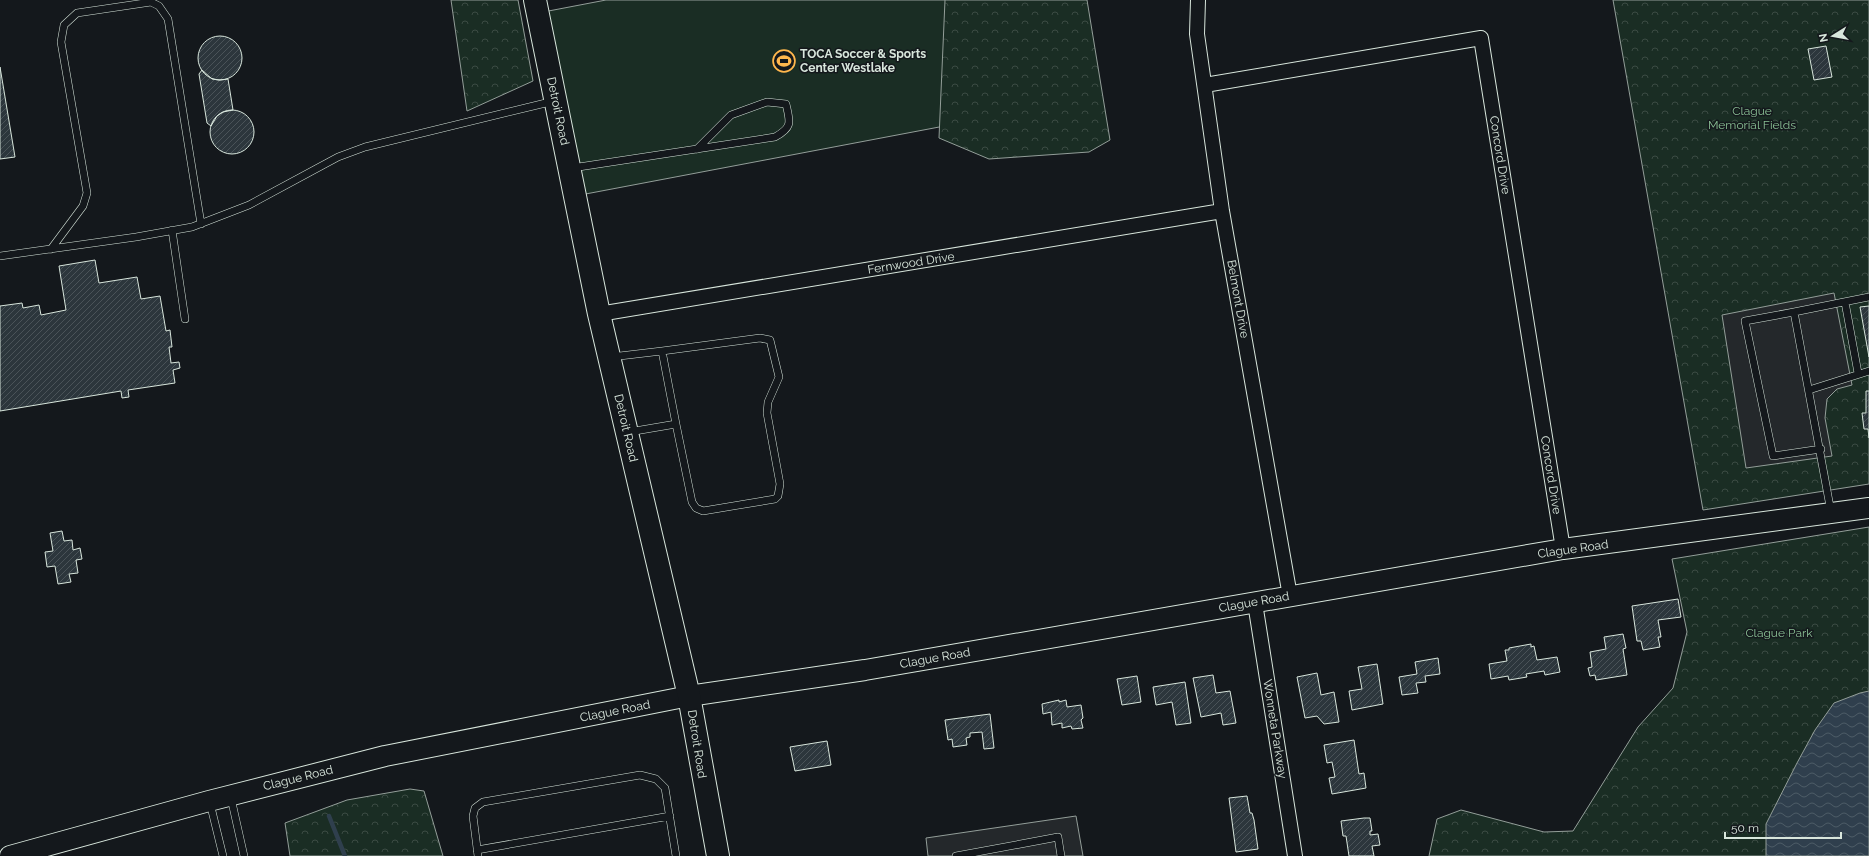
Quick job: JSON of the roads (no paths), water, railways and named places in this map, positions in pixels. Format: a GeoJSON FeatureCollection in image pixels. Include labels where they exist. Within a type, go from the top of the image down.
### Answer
{"type":"FeatureCollection","features":[{"type":"Feature","properties":{"kind":"main road","name":"Detroit Road"},"geometry":{"type":"LineString","coordinates":[[535,0],[599,314],[689,696],[718,856]]}},
{"type":"Feature","properties":{"kind":"main road","name":"Clague Road"},"geometry":{"type":"LineString","coordinates":[[10,856],[231,795],[385,756],[689,696],[865,670],[1563,549],[1869,508]]}},
{"type":"Feature","properties":{"kind":"street","name":"Belmont Drive"},"geometry":{"type":"LineString","coordinates":[[1198,0],[1197,34],[1222,211],[1290,596]]}},
{"type":"Feature","properties":{"kind":"street","name":"Concord Drive"},"geometry":{"type":"LineString","coordinates":[[1205,85],[1481,38],[1563,549]]}},
{"type":"Feature","properties":{"kind":"street","name":"Fernwood Drive"},"geometry":{"type":"LineString","coordinates":[[599,314],[1222,211]]}},
{"type":"Feature","properties":{"kind":"street","name":"Wonneta Parkway"},"geometry":{"type":"LineString","coordinates":[[1254,603],[1295,856]]}},
{"type":"Feature","properties":{"kind":"lane"},"geometry":{"type":"LineString","coordinates":[[51,249],[82,206],[86,193],[61,42],[64,25],[76,14],[151,2],[160,6],[168,19],[201,224]]}},
{"type":"Feature","properties":{"kind":"lane"},"geometry":{"type":"LineString","coordinates":[[0,256],[172,230],[201,224],[249,205],[338,157],[365,147],[556,100]]}},
{"type":"Feature","properties":{"kind":"lane"},"geometry":{"type":"LineString","coordinates":[[570,168],[697,149],[775,137],[786,131],[790,122],[786,104],[767,102],[731,115],[697,149]]}},
{"type":"Feature","properties":{"kind":"lane"},"geometry":{"type":"LineString","coordinates":[[172,230],[185,319]]}},
{"type":"Feature","properties":{"kind":"lane"},"geometry":{"type":"LineString","coordinates":[[1821,449],[1773,456],[1745,321],[1869,297]]}},
{"type":"Feature","properties":{"kind":"lane"},"geometry":{"type":"LineString","coordinates":[[1846,302],[1858,373]]}},
{"type":"Feature","properties":{"kind":"lane"},"geometry":{"type":"LineString","coordinates":[[1794,312],[1821,449],[1831,514]]}},
{"type":"Feature","properties":{"kind":"lane"},"geometry":{"type":"LineString","coordinates":[[610,358],[662,351],[760,338],[770,340],[779,377],[768,402],[766,413],[780,484],[778,496],[775,499],[703,511],[696,508],[692,502],[662,351]]}},
{"type":"Feature","properties":{"kind":"lane"},"geometry":{"type":"LineString","coordinates":[[1809,390],[1858,373],[1869,371]]}},
{"type":"Feature","properties":{"kind":"lane"},"geometry":{"type":"LineString","coordinates":[[627,433],[676,424]]}},
{"type":"Feature","properties":{"kind":"lane"},"geometry":{"type":"LineString","coordinates":[[670,816],[477,853],[473,816],[475,808],[483,802],[640,775],[656,779],[664,788],[670,816],[676,856]]}},
{"type":"Feature","properties":{"kind":"lane"},"geometry":{"type":"LineString","coordinates":[[231,795],[244,856]]}},
{"type":"Feature","properties":{"kind":"lane"},"geometry":{"type":"LineString","coordinates":[[209,801],[223,856]]}},
{"type":"Feature","properties":{"kind":"lane"},"geometry":{"type":"LineString","coordinates":[[956,856],[1058,837],[1061,856]]}},
{"type":"Feature","properties":{"kind":"water"},"geometry":{"type":"Polygon","coordinates":[[[1869,691],[1869,856],[1766,856],[1766,824],[1815,730],[1834,703],[1869,691]]]}},
{"type":"Feature","properties":{"kind":"waterway"},"geometry":{"type":"LineString","coordinates":[[329,816],[345,856]]}},
{"type":"Feature","properties":{"kind":"place","name":"TOCA Soccer & Sports Center Westlake"},"geometry":{"type":"Point","coordinates":[784,61]}},
{"type":"Feature","properties":{"kind":"park label","name":"Clague Memorial Fields"},"geometry":{"type":"Point","coordinates":[1752,118]}},
{"type":"Feature","properties":{"kind":"park label","name":"Clague Park"},"geometry":{"type":"Point","coordinates":[1779,633]}}]}
